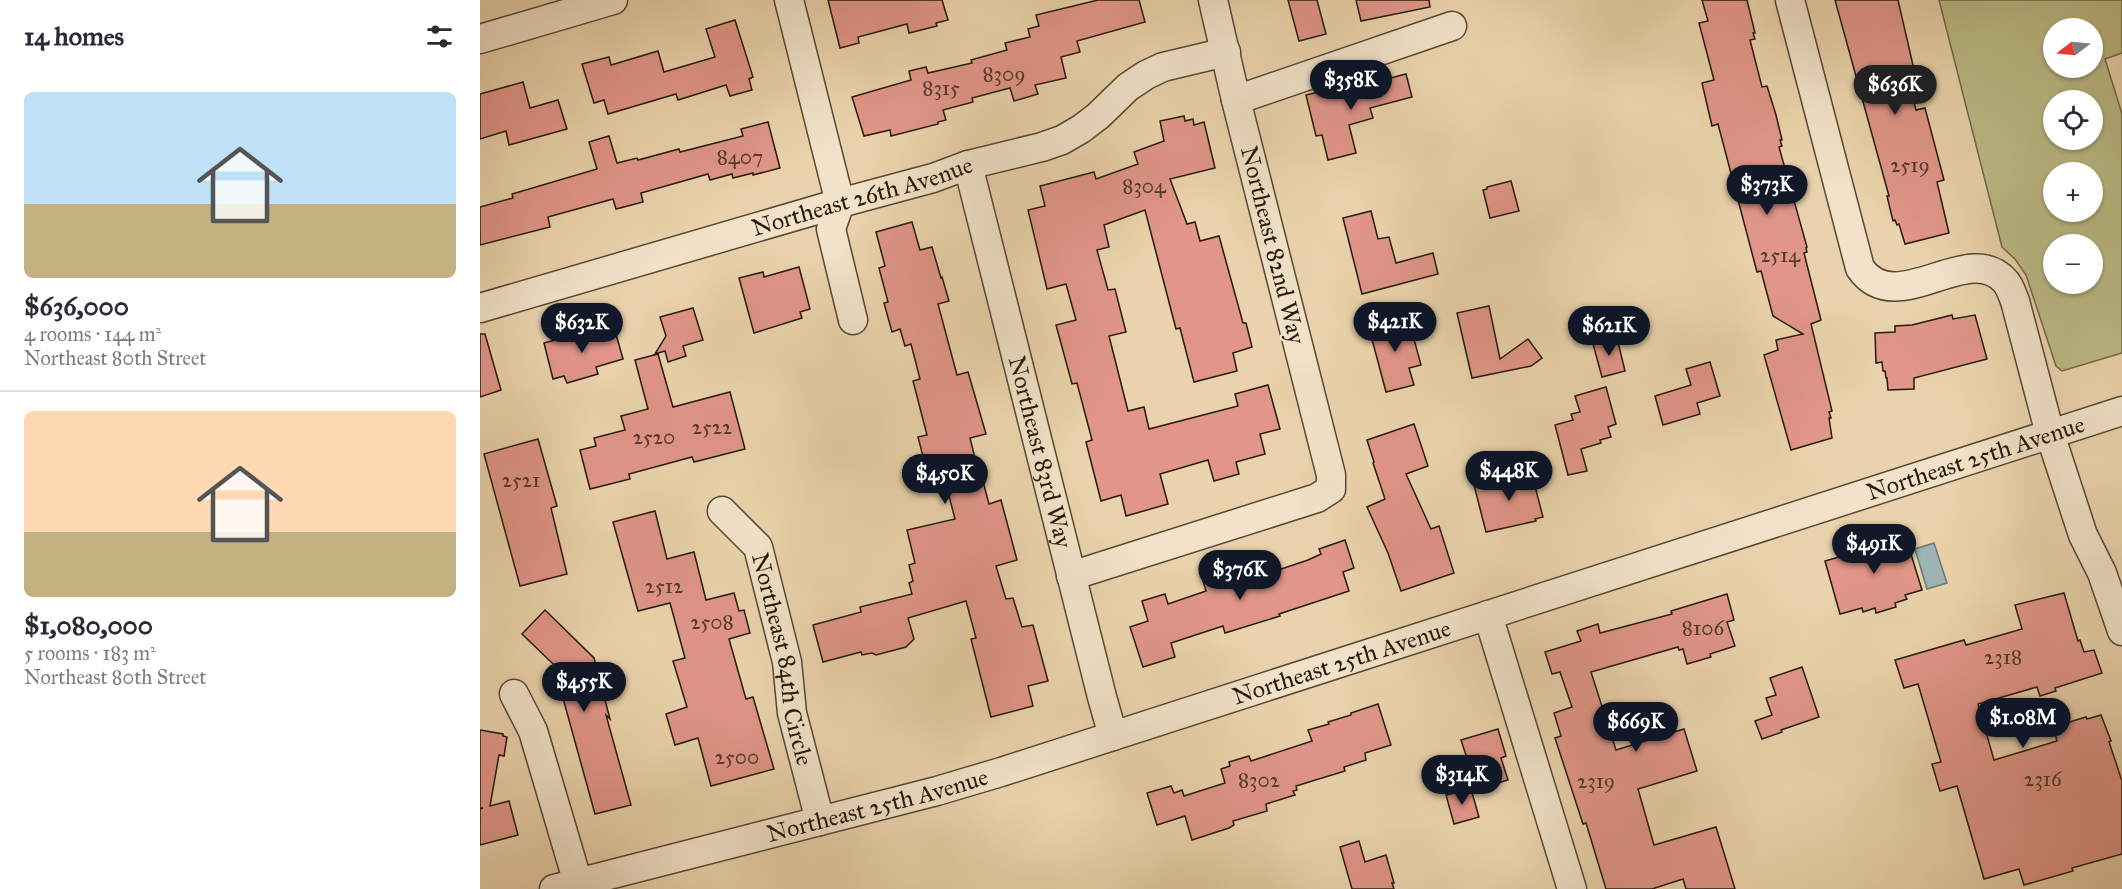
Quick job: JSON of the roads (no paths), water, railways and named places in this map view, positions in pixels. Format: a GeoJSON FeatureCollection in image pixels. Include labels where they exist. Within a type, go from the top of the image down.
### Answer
{"type":"FeatureCollection","features":[{"type":"Feature","properties":{"kind":"street"},"geometry":{"type":"LineString","coordinates":[[480,39],[613,0]]}},
{"type":"Feature","properties":{"kind":"street"},"geometry":{"type":"LineString","coordinates":[[789,0],[840,203],[831,229],[853,321]]}},
{"type":"Feature","properties":{"kind":"street","name":"Northeast 82nd Way"},"geometry":{"type":"LineString","coordinates":[[1071,576],[1317,498],[1331,489],[1329,465],[1236,100],[1213,0]]}},
{"type":"Feature","properties":{"kind":"street"},"geometry":{"type":"LineString","coordinates":[[1790,0],[1860,268],[1872,281],[1887,287],[1903,286],[1976,268],[1993,272],[2005,281],[2015,301],[2050,434],[2083,535],[2102,573],[2122,632]]}},
{"type":"Feature","properties":{"kind":"street"},"geometry":{"type":"LineString","coordinates":[[1236,100],[1452,26]]}},
{"type":"Feature","properties":{"kind":"street","name":"Northeast 26th Avenue"},"geometry":{"type":"LineString","coordinates":[[480,308],[933,178],[968,165],[1042,147],[1062,140],[1098,116],[1128,87],[1146,75],[1163,68],[1226,52]]}},
{"type":"Feature","properties":{"kind":"street","name":"Northeast 83rd Way"},"geometry":{"type":"LineString","coordinates":[[968,165],[1113,736]]}},
{"type":"Feature","properties":{"kind":"street","name":"Northeast 25th Avenue"},"geometry":{"type":"LineString","coordinates":[[566,886],[1001,772],[2122,411]]}},
{"type":"Feature","properties":{"kind":"street","name":"Northeast 84th Circle"},"geometry":{"type":"LineString","coordinates":[[722,511],[758,547],[787,662],[792,713],[820,821]]}},
{"type":"Feature","properties":{"kind":"street"},"geometry":{"type":"LineString","coordinates":[[1488,615],[1572,889]]}},
{"type":"Feature","properties":{"kind":"street"},"geometry":{"type":"LineString","coordinates":[[513,694],[533,731],[566,886]]}},
{"type":"Feature","properties":{"kind":"water"},"geometry":{"type":"Polygon","coordinates":[[[1934,543],[1947,583],[1927,589],[1915,549],[1934,543]]]}}]}
